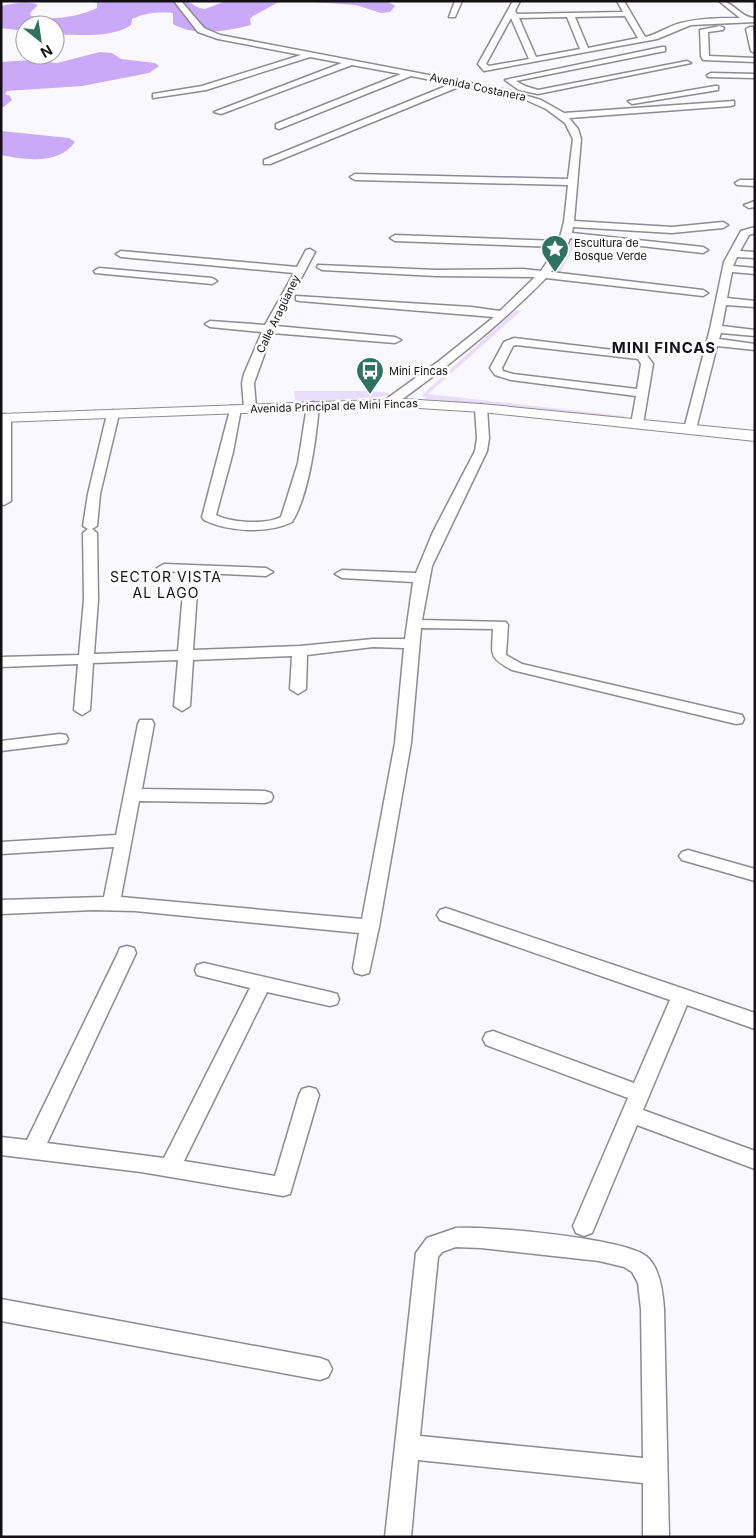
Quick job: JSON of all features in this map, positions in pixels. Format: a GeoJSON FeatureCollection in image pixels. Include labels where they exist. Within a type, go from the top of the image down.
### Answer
{"type":"FeatureCollection","features":[{"type":"Feature","properties":{"kind":"street","name":"Avenida Costanera"},"geometry":{"type":"LineString","coordinates":[[177,1],[197,26],[209,34],[507,92],[538,101],[572,126],[577,135],[566,234],[557,257],[543,275],[503,315],[452,358],[389,403]]}},
{"type":"Feature","properties":{"kind":"street"},"geometry":{"type":"LineString","coordinates":[[452,16],[458,1]]}},
{"type":"Feature","properties":{"kind":"street"},"geometry":{"type":"LineString","coordinates":[[517,1],[511,15],[482,64],[487,69],[667,35],[674,28],[686,25],[752,25]]}},
{"type":"Feature","properties":{"kind":"street"},"geometry":{"type":"LineString","coordinates":[[620,1],[643,40]]}},
{"type":"Feature","properties":{"kind":"street"},"geometry":{"type":"LineString","coordinates":[[722,1],[752,25],[755,51]]}},
{"type":"Feature","properties":{"kind":"street"},"geometry":{"type":"LineString","coordinates":[[511,15],[628,14]]}},
{"type":"Feature","properties":{"kind":"street"},"geometry":{"type":"LineString","coordinates":[[511,15],[534,61]]}},
{"type":"Feature","properties":{"kind":"street"},"geometry":{"type":"LineString","coordinates":[[570,15],[585,51]]}},
{"type":"Feature","properties":{"kind":"street"},"geometry":{"type":"LineString","coordinates":[[752,25],[704,28],[706,57],[755,60]]}},
{"type":"Feature","properties":{"kind":"street"},"geometry":{"type":"LineString","coordinates":[[662,49],[510,78],[519,86],[538,92],[687,63]]}},
{"type":"Feature","properties":{"kind":"street"},"geometry":{"type":"LineString","coordinates":[[156,96],[195,90],[289,60],[319,56]]}},
{"type":"Feature","properties":{"kind":"street"},"geometry":{"type":"LineString","coordinates":[[218,112],[352,62]]}},
{"type":"Feature","properties":{"kind":"street"},"geometry":{"type":"LineString","coordinates":[[279,126],[411,73]]}},
{"type":"Feature","properties":{"kind":"street"},"geometry":{"type":"LineString","coordinates":[[711,74],[755,76]]}},
{"type":"Feature","properties":{"kind":"street"},"geometry":{"type":"LineString","coordinates":[[267,162],[463,82]]}},
{"type":"Feature","properties":{"kind":"street"},"geometry":{"type":"LineString","coordinates":[[507,92],[519,86]]}},
{"type":"Feature","properties":{"kind":"street"},"geometry":{"type":"LineString","coordinates":[[577,113],[574,111],[715,88]]}},
{"type":"Feature","properties":{"kind":"street"},"geometry":{"type":"LineString","coordinates":[[641,99],[652,109]]}},
{"type":"Feature","properties":{"kind":"street"},"geometry":{"type":"LineString","coordinates":[[560,116],[577,113],[581,115],[731,103]]}},
{"type":"Feature","properties":{"kind":"street"},"geometry":{"type":"LineString","coordinates":[[355,177],[572,182]]}},
{"type":"Feature","properties":{"kind":"street"},"geometry":{"type":"LineString","coordinates":[[740,183],[755,183]]}},
{"type":"Feature","properties":{"kind":"street"},"geometry":{"type":"LineString","coordinates":[[395,238],[672,230],[723,225]]}},
{"type":"Feature","properties":{"kind":"street"},"geometry":{"type":"LineString","coordinates":[[690,430],[716,329],[732,254],[745,233],[755,230]]}},
{"type":"Feature","properties":{"kind":"street"},"geometry":{"type":"LineString","coordinates":[[566,234],[703,250]]}},
{"type":"Feature","properties":{"kind":"street","name":"Calle Aragüaney"},"geometry":{"type":"LineString","coordinates":[[250,408],[250,374],[268,330],[310,252]]}},
{"type":"Feature","properties":{"kind":"street"},"geometry":{"type":"LineString","coordinates":[[121,254],[300,270]]}},
{"type":"Feature","properties":{"kind":"street"},"geometry":{"type":"LineString","coordinates":[[732,254],[755,255]]}},
{"type":"Feature","properties":{"kind":"street"},"geometry":{"type":"LineString","coordinates":[[167,277],[179,259]]}},
{"type":"Feature","properties":{"kind":"street"},"geometry":{"type":"LineString","coordinates":[[322,267],[436,273],[513,272],[703,293]]}},
{"type":"Feature","properties":{"kind":"street"},"geometry":{"type":"LineString","coordinates":[[728,269],[755,271]]}},
{"type":"Feature","properties":{"kind":"street"},"geometry":{"type":"LineString","coordinates":[[100,271],[212,281]]}},
{"type":"Feature","properties":{"kind":"street"},"geometry":{"type":"LineString","coordinates":[[300,298],[471,310],[503,315]]}},
{"type":"Feature","properties":{"kind":"street"},"geometry":{"type":"LineString","coordinates":[[722,301],[755,304]]}},
{"type":"Feature","properties":{"kind":"street"},"geometry":{"type":"LineString","coordinates":[[210,324],[395,340]]}},
{"type":"Feature","properties":{"kind":"street"},"geometry":{"type":"LineString","coordinates":[[716,329],[755,333]]}},
{"type":"Feature","properties":{"kind":"street"},"geometry":{"type":"LineString","coordinates":[[637,424],[642,393],[647,360],[638,355],[514,341],[508,344],[496,368],[499,373],[510,377],[642,393]]}},
{"type":"Feature","properties":{"kind":"street"},"geometry":{"type":"LineString","coordinates":[[712,342],[755,348]]}},
{"type":"Feature","properties":{"kind":"street","name":"Avenida Principal de Mini Fincas"},"geometry":{"type":"LineString","coordinates":[[3,418],[389,403],[481,408],[755,436]]}},
{"type":"Feature","properties":{"kind":"street"},"geometry":{"type":"LineString","coordinates":[[234,409],[227,452],[209,518],[220,522],[272,525],[287,519],[294,502],[309,446],[313,406]]}},
{"type":"Feature","properties":{"kind":"street"},"geometry":{"type":"LineString","coordinates":[[362,968],[403,743],[414,624],[424,566],[481,451],[483,438],[481,408]]}},
{"type":"Feature","properties":{"kind":"street"},"geometry":{"type":"LineString","coordinates":[[82,710],[91,600],[90,529],[97,478],[114,414]]}},
{"type":"Feature","properties":{"kind":"street"},"geometry":{"type":"LineString","coordinates":[[3,418],[4,500]]}},
{"type":"Feature","properties":{"kind":"street"},"geometry":{"type":"LineString","coordinates":[[164,568],[266,572]]}},
{"type":"Feature","properties":{"kind":"street"},"geometry":{"type":"LineString","coordinates":[[342,574],[422,578]]}},
{"type":"Feature","properties":{"kind":"street"},"geometry":{"type":"LineString","coordinates":[[182,706],[190,592]]}},
{"type":"Feature","properties":{"kind":"street"},"geometry":{"type":"LineString","coordinates":[[414,624],[501,625],[499,655],[517,667],[736,719]]}},
{"type":"Feature","properties":{"kind":"street"},"geometry":{"type":"LineString","coordinates":[[1,662],[300,651],[373,643],[413,644]]}},
{"type":"Feature","properties":{"kind":"street"},"geometry":{"type":"LineString","coordinates":[[298,689],[300,651]]}},
{"type":"Feature","properties":{"kind":"street"},"geometry":{"type":"LineString","coordinates":[[111,904],[134,795],[146,724]]}},
{"type":"Feature","properties":{"kind":"street"},"geometry":{"type":"LineString","coordinates":[[1,746],[60,739]]}},
{"type":"Feature","properties":{"kind":"street"},"geometry":{"type":"LineString","coordinates":[[134,795],[265,797]]}},
{"type":"Feature","properties":{"kind":"street"},"geometry":{"type":"LineString","coordinates":[[1,848],[125,840]]}},
{"type":"Feature","properties":{"kind":"street"},"geometry":{"type":"LineString","coordinates":[[688,856],[755,875]]}},
{"type":"Feature","properties":{"kind":"street"},"geometry":{"type":"LineString","coordinates":[[1,907],[111,904],[370,927]]}},
{"type":"Feature","properties":{"kind":"street"},"geometry":{"type":"LineString","coordinates":[[446,915],[755,1021]]}},
{"type":"Feature","properties":{"kind":"street"},"geometry":{"type":"LineString","coordinates":[[34,1150],[127,953]]}},
{"type":"Feature","properties":{"kind":"street"},"geometry":{"type":"LineString","coordinates":[[204,970],[330,999]]}},
{"type":"Feature","properties":{"kind":"street"},"geometry":{"type":"LineString","coordinates":[[170,1168],[261,984]]}},
{"type":"Feature","properties":{"kind":"street"},"geometry":{"type":"LineString","coordinates":[[584,1226],[681,997]]}},
{"type":"Feature","properties":{"kind":"street"},"geometry":{"type":"LineString","coordinates":[[493,1039],[640,1094]]}},
{"type":"Feature","properties":{"kind":"street"},"geometry":{"type":"LineString","coordinates":[[1,1146],[170,1168],[283,1187],[309,1094]]}},
{"type":"Feature","properties":{"kind":"street"},"geometry":{"type":"LineString","coordinates":[[631,1114],[755,1160]]}},
{"type":"Feature","properties":{"kind":"street"},"geometry":{"type":"LineString","coordinates":[[398,1537],[427,1253],[431,1246],[445,1240],[464,1237],[574,1248],[631,1258],[645,1271],[650,1284],[656,1472],[656,1537]]}},
{"type":"Feature","properties":{"kind":"street"},"geometry":{"type":"LineString","coordinates":[[1,1310],[320,1369]]}},
{"type":"Feature","properties":{"kind":"street"},"geometry":{"type":"LineString","coordinates":[[407,1447],[656,1472]]}},
{"type":"Feature","properties":{"kind":"shaded area"},"geometry":{"type":"Polygon","coordinates":[[[91,1],[187,1],[199,8],[205,9],[226,1],[286,1],[277,3],[253,16],[250,19],[251,25],[222,31],[201,32],[181,28],[173,24],[173,13],[162,12],[132,19],[131,25],[114,32],[65,35],[65,17],[82,14],[97,8],[97,3],[91,1]]]}},
{"type":"Feature","properties":{"kind":"shaded area"},"geometry":{"type":"Polygon","coordinates":[[[298,1],[387,1],[395,6],[390,12],[381,13],[356,5],[298,1]]]}},
{"type":"Feature","properties":{"kind":"shaded area"},"geometry":{"type":"Polygon","coordinates":[[[20,3],[38,5],[30,13],[31,15],[15,15],[15,30],[1,28],[1,6],[20,3]]]}},
{"type":"Feature","properties":{"kind":"shaded area"},"geometry":{"type":"Polygon","coordinates":[[[100,52],[112,53],[121,59],[155,63],[159,66],[149,73],[82,86],[7,91],[5,94],[10,96],[12,100],[1,109],[1,62],[15,61],[15,65],[65,65],[65,61],[100,52]]]}},
{"type":"Feature","properties":{"kind":"shaded area"},"geometry":{"type":"Polygon","coordinates":[[[1,131],[69,138],[75,142],[68,149],[51,158],[20,158],[1,155],[1,131]]]}},
{"type":"Feature","properties":{"kind":"shaded area"},"geometry":{"type":"Polygon","coordinates":[[[571,237],[580,237],[558,276],[549,275],[571,237]]]}},
{"type":"Feature","properties":{"kind":"shaded area"},"geometry":{"type":"Polygon","coordinates":[[[516,310],[521,311],[428,394],[624,416],[623,420],[426,399],[422,395],[516,310]]]}},
{"type":"Feature","properties":{"kind":"shaded area"},"geometry":{"type":"Polygon","coordinates":[[[294,391],[370,391],[390,393],[389,396],[304,403],[295,400],[294,391]]]}},
{"type":"Feature","properties":{"kind":"place","name":"Escultura de Bosque Verde"},"geometry":{"type":"Point","coordinates":[555,273]}},
{"type":"Feature","properties":{"kind":"place","name":"Mini Fincas"},"geometry":{"type":"Point","coordinates":[370,395]}},
{"type":"Feature","properties":{"kind":"district","name":"MINI FINCAS"},"geometry":{"type":"Point","coordinates":[664,348]}},
{"type":"Feature","properties":{"kind":"district","name":"SECTOR VISTA AL LAGO"},"geometry":{"type":"Point","coordinates":[166,586]}}]}
